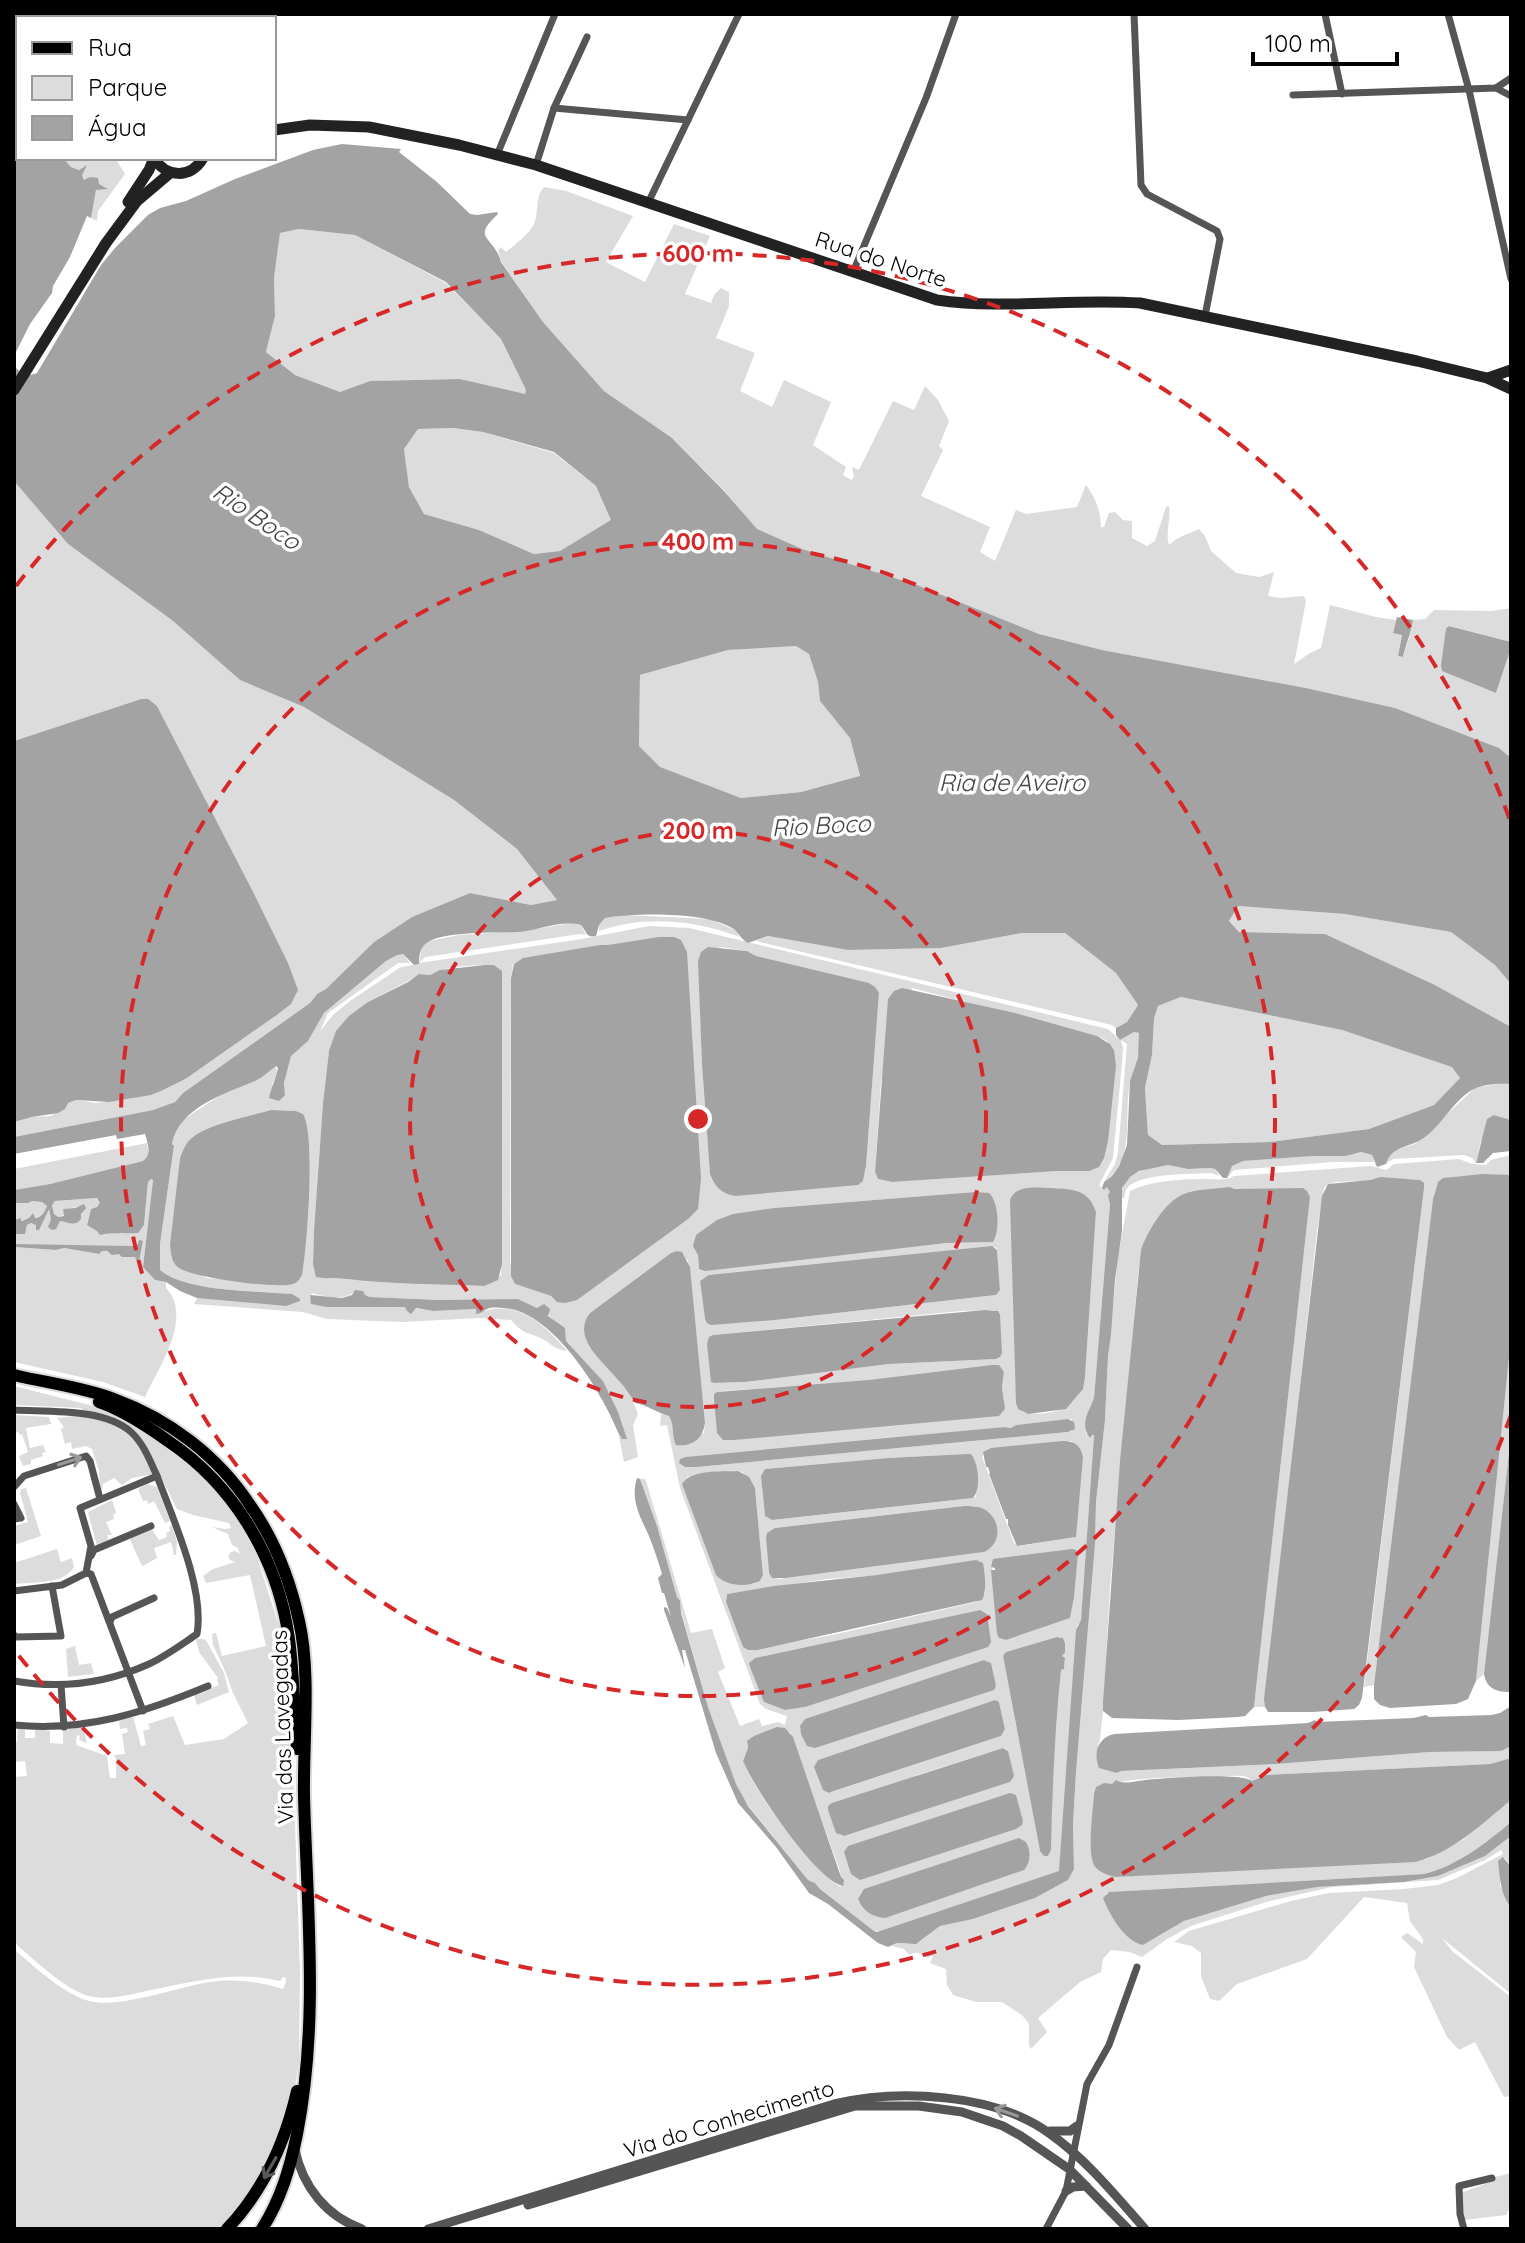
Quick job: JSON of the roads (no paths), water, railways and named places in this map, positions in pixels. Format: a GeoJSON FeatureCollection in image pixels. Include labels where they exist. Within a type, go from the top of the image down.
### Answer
{"type":"FeatureCollection","features":[{"type":"Feature","properties":{"kind":"main road","name":"Rua do Norte"},"geometry":{"type":"LineString","coordinates":[[276,130],[310,125],[369,127],[536,165],[937,300],[1005,305],[1112,301],[1140,303],[1487,378],[1511,389]]}},
{"type":"Feature","properties":{"kind":"main road"},"geometry":{"type":"LineString","coordinates":[[14,390],[87,258],[135,193],[153,160]]}},
{"type":"Feature","properties":{"kind":"main road"},"geometry":{"type":"LineString","coordinates":[[156,160],[163,170],[170,173],[187,173],[202,160]]}},
{"type":"Feature","properties":{"kind":"main road"},"geometry":{"type":"LineString","coordinates":[[14,380],[137,201],[170,173]]}},
{"type":"Feature","properties":{"kind":"main road"},"geometry":{"type":"LineString","coordinates":[[1487,378],[1511,370]]}},
{"type":"Feature","properties":{"kind":"main road","name":"Via das Lavegadas"},"geometry":{"type":"LineString","coordinates":[[14,1378],[106,1405],[145,1426],[204,1469],[251,1527],[283,1608],[290,1648],[299,1793],[306,2001],[304,2053],[290,2121],[274,2162],[227,2229]]}},
{"type":"Feature","properties":{"kind":"main road","name":"Via das Lavegadas"},"geometry":{"type":"LineString","coordinates":[[14,1378],[82,1389],[114,1399],[190,1440],[216,1463],[249,1503],[276,1550],[300,1622],[304,1653],[310,2032],[294,2147],[282,2192],[262,2229]]}},
{"type":"Feature","properties":{"kind":"main road"},"geometry":{"type":"LineString","coordinates":[[126,1416],[159,1427],[190,1449],[228,1487],[260,1531],[267,1534],[266,1545],[283,1586],[291,1619],[290,1648]]}},
{"type":"Feature","properties":{"kind":"street"},"geometry":{"type":"LineString","coordinates":[[497,155],[555,14]]}},
{"type":"Feature","properties":{"kind":"street"},"geometry":{"type":"LineString","coordinates":[[648,203],[739,14]]}},
{"type":"Feature","properties":{"kind":"street"},"geometry":{"type":"LineString","coordinates":[[853,272],[926,98],[956,14]]}},
{"type":"Feature","properties":{"kind":"street"},"geometry":{"type":"LineString","coordinates":[[1134,14],[1141,185],[1147,194],[1217,231],[1220,239],[1205,316]]}},
{"type":"Feature","properties":{"kind":"street"},"geometry":{"type":"LineString","coordinates":[[1325,14],[1342,94]]}},
{"type":"Feature","properties":{"kind":"street"},"geometry":{"type":"LineString","coordinates":[[1448,14],[1469,90],[1511,279]]}},
{"type":"Feature","properties":{"kind":"street"},"geometry":{"type":"LineString","coordinates":[[536,165],[554,108],[587,37]]}},
{"type":"Feature","properties":{"kind":"street"},"geometry":{"type":"LineString","coordinates":[[1293,95],[1496,88],[1511,78]]}},
{"type":"Feature","properties":{"kind":"street"},"geometry":{"type":"LineString","coordinates":[[1496,88],[1511,96]]}},
{"type":"Feature","properties":{"kind":"street"},"geometry":{"type":"LineString","coordinates":[[554,108],[688,120]]}},
{"type":"Feature","properties":{"kind":"street"},"geometry":{"type":"LineString","coordinates":[[14,1410],[106,1418],[131,1431],[146,1451],[157,1476],[191,1573],[200,1619],[197,1634],[149,1664],[95,1682],[61,1685],[14,1681]]}},
{"type":"Feature","properties":{"kind":"street"},"geometry":{"type":"LineString","coordinates":[[14,1487],[24,1476],[86,1456],[100,1499]]}},
{"type":"Feature","properties":{"kind":"street"},"geometry":{"type":"LineString","coordinates":[[86,1573],[91,1546],[80,1508],[157,1476]]}},
{"type":"Feature","properties":{"kind":"street"},"geometry":{"type":"LineString","coordinates":[[14,1504],[21,1518],[14,1519]]}},
{"type":"Feature","properties":{"kind":"street"},"geometry":{"type":"LineString","coordinates":[[89,1558],[94,1550],[151,1526]]}},
{"type":"Feature","properties":{"kind":"street"},"geometry":{"type":"LineString","coordinates":[[14,1591],[62,1585],[86,1573],[91,1574],[143,1711]]}},
{"type":"Feature","properties":{"kind":"street"},"geometry":{"type":"LineString","coordinates":[[14,1635],[61,1636],[52,1586]]}},
{"type":"Feature","properties":{"kind":"street"},"geometry":{"type":"LineString","coordinates":[[110,1622],[112,1617],[154,1598]]}},
{"type":"Feature","properties":{"kind":"street"},"geometry":{"type":"LineString","coordinates":[[61,1685],[64,1727]]}},
{"type":"Feature","properties":{"kind":"street"},"geometry":{"type":"LineString","coordinates":[[14,1725],[64,1727],[90,1724],[143,1711],[208,1686]]}},
{"type":"Feature","properties":{"kind":"street"},"geometry":{"type":"LineString","coordinates":[[1046,2229],[1066,2191],[1087,2084],[1109,2045],[1137,1967]]}},
{"type":"Feature","properties":{"kind":"street","name":"Via do Conhecimento"},"geometry":{"type":"LineString","coordinates":[[428,2229],[853,2100],[906,2097],[954,2099],[1011,2113],[1048,2131],[1108,2186],[1145,2229]]}},
{"type":"Feature","properties":{"kind":"street","name":"Via do Conhecimento"},"geometry":{"type":"LineString","coordinates":[[448,2229],[855,2106],[919,2106],[962,2112],[1016,2133],[1069,2169],[1128,2229]]}},
{"type":"Feature","properties":{"kind":"street"},"geometry":{"type":"LineString","coordinates":[[1048,2131],[1070,2131],[1077,2126]]}},
{"type":"Feature","properties":{"kind":"street"},"geometry":{"type":"LineString","coordinates":[[294,2147],[307,2184],[318,2199],[341,2219],[362,2229]]}},
{"type":"Feature","properties":{"kind":"street"},"geometry":{"type":"LineString","coordinates":[[1464,2229],[1459,2186],[1492,2178]]}},
{"type":"Feature","properties":{"kind":"street"},"geometry":{"type":"LineString","coordinates":[[1066,2191],[1086,2186]]}},
{"type":"Feature","properties":{"kind":"water"},"geometry":{"type":"Polygon","coordinates":[[[14,112],[16,160],[65,160],[79,170],[87,165],[82,175],[84,180],[98,178],[99,184],[108,189],[96,190],[91,218],[87,216],[52,293],[30,324],[14,356],[14,112]]]}},
{"type":"Feature","properties":{"kind":"water","name":"Ria de Aveiro"},"geometry":{"type":"Polygon","coordinates":[[[342,144],[401,149],[399,152],[470,214],[497,212],[486,229],[486,238],[543,322],[604,391],[672,438],[757,529],[802,549],[917,585],[1039,634],[1102,650],[1395,708],[1499,748],[1511,758],[1511,984],[1495,965],[1451,932],[1345,914],[1238,906],[1229,921],[1239,932],[1325,934],[1435,985],[1511,1027],[1511,1084],[1482,1086],[1467,1093],[1425,1137],[1397,1150],[1386,1164],[1377,1167],[1372,1155],[1361,1152],[1346,1156],[1243,1161],[1232,1166],[1227,1178],[1215,1169],[1168,1165],[1139,1171],[1122,1188],[1122,1231],[1108,1356],[1076,1772],[1074,1869],[1068,1880],[1035,1898],[973,1919],[940,1926],[916,1944],[897,1943],[888,1947],[878,1943],[809,1893],[776,1847],[738,1803],[716,1753],[685,1650],[682,1650],[685,1668],[664,1610],[664,1607],[667,1608],[671,1617],[658,1578],[662,1574],[637,1508],[635,1486],[637,1478],[640,1479],[680,1601],[708,1707],[736,1784],[748,1806],[808,1880],[877,1932],[1059,1871],[1094,1435],[1090,1438],[1085,1423],[1094,1398],[1110,1204],[1110,1192],[1107,1187],[1102,1188],[1119,1166],[1127,1145],[1130,1081],[1138,1058],[1139,1033],[1134,1032],[1120,1040],[1116,1035],[1116,1028],[1127,1022],[1138,1005],[1116,973],[1065,933],[1022,933],[941,948],[848,950],[768,936],[748,943],[735,930],[708,919],[634,915],[605,918],[596,936],[587,934],[581,925],[566,924],[520,932],[472,933],[436,938],[425,944],[420,952],[419,964],[414,965],[403,954],[397,955],[324,1013],[308,1041],[291,1056],[284,1083],[285,1095],[279,1101],[269,1098],[276,1066],[255,1081],[193,1111],[176,1131],[160,1244],[160,1270],[187,1283],[292,1294],[300,1301],[286,1306],[197,1298],[166,1282],[155,1280],[143,1267],[151,1179],[148,1182],[144,1225],[138,1233],[100,1235],[87,1225],[91,1209],[100,1203],[97,1198],[55,1201],[52,1205],[58,1217],[64,1216],[63,1209],[84,1204],[86,1208],[76,1223],[60,1221],[52,1230],[48,1227],[51,1219],[49,1209],[39,1230],[31,1223],[27,1225],[25,1234],[14,1234],[15,1220],[20,1218],[22,1221],[33,1213],[35,1218],[40,1217],[47,1206],[32,1201],[14,1203],[14,1190],[143,1161],[148,1156],[148,1149],[145,1134],[117,1139],[116,1135],[14,1154],[14,1137],[153,1110],[175,1102],[183,1093],[310,1003],[374,942],[412,917],[470,893],[531,905],[557,900],[517,849],[454,800],[304,707],[240,680],[173,621],[68,544],[14,481],[14,366],[24,374],[37,373],[101,265],[115,248],[148,215],[160,208],[186,201],[313,150],[342,144]],[[299,229],[280,233],[274,278],[275,316],[266,352],[295,375],[340,392],[370,381],[460,379],[525,394],[526,390],[501,339],[446,282],[355,235],[299,229]],[[453,428],[418,429],[404,449],[409,487],[424,514],[479,530],[534,554],[560,551],[611,520],[596,486],[554,452],[483,432],[453,428]],[[796,646],[728,650],[640,675],[639,746],[660,767],[741,798],[801,792],[860,776],[850,738],[820,701],[809,654],[796,646]],[[1181,997],[1158,1006],[1145,1088],[1148,1135],[1162,1145],[1270,1142],[1369,1129],[1434,1105],[1460,1078],[1452,1067],[1342,1030],[1181,997]]]}},
{"type":"Feature","properties":{"kind":"water"},"geometry":{"type":"Polygon","coordinates":[[[1397,617],[1413,620],[1403,657],[1398,656],[1402,635],[1393,633],[1397,617]]]}},
{"type":"Feature","properties":{"kind":"water"},"geometry":{"type":"Polygon","coordinates":[[[1449,626],[1511,642],[1496,693],[1442,671],[1446,628],[1449,626]]]}},
{"type":"Feature","properties":{"kind":"water"},"geometry":{"type":"Polygon","coordinates":[[[148,699],[157,706],[252,890],[298,990],[291,1004],[274,1017],[187,1078],[163,1090],[109,1102],[76,1100],[58,1113],[14,1122],[14,741],[148,699]]]}},
{"type":"Feature","properties":{"kind":"water"},"geometry":{"type":"Polygon","coordinates":[[[659,937],[681,940],[687,952],[701,1179],[698,1209],[577,1300],[557,1302],[551,1296],[515,1284],[511,1276],[511,978],[514,964],[523,958],[659,937]]]}},
{"type":"Feature","properties":{"kind":"water"},"geometry":{"type":"Polygon","coordinates":[[[708,947],[747,951],[756,956],[869,983],[879,993],[866,1166],[863,1181],[858,1185],[735,1196],[719,1189],[714,1182],[710,1174],[702,1065],[698,961],[701,952],[708,947]]]}},
{"type":"Feature","properties":{"kind":"water"},"geometry":{"type":"Polygon","coordinates":[[[494,965],[502,971],[502,1264],[498,1280],[484,1286],[316,1277],[313,1264],[314,1230],[323,1103],[329,1051],[336,1031],[368,1002],[419,974],[430,975],[440,970],[494,965]]]}},
{"type":"Feature","properties":{"kind":"water"},"geometry":{"type":"Polygon","coordinates":[[[902,988],[1015,1013],[1097,1036],[1110,1044],[1116,1066],[1108,1141],[1099,1167],[1089,1171],[892,1182],[878,1179],[875,1172],[888,999],[894,991],[902,988]]]}},
{"type":"Feature","properties":{"kind":"water"},"geometry":{"type":"Polygon","coordinates":[[[271,1110],[303,1114],[307,1126],[309,1192],[302,1275],[293,1284],[271,1285],[217,1279],[179,1268],[171,1255],[170,1245],[180,1158],[185,1146],[209,1128],[271,1110]]]}},
{"type":"Feature","properties":{"kind":"water"},"geometry":{"type":"Polygon","coordinates":[[[1494,1115],[1511,1120],[1511,1151],[1493,1153],[1483,1163],[1476,1163],[1487,1119],[1494,1115]]]}},
{"type":"Feature","properties":{"kind":"water"},"geometry":{"type":"Polygon","coordinates":[[[1511,1175],[1511,1338],[1476,1681],[1468,1699],[1456,1704],[1390,1708],[1374,1699],[1374,1685],[1433,1199],[1438,1182],[1443,1178],[1511,1175]]]}},
{"type":"Feature","properties":{"kind":"water"},"geometry":{"type":"Polygon","coordinates":[[[1380,1177],[1420,1180],[1424,1188],[1362,1698],[1354,1709],[1268,1712],[1264,1699],[1322,1196],[1328,1184],[1380,1177]]]}},
{"type":"Feature","properties":{"kind":"water"},"geometry":{"type":"Polygon","coordinates":[[[1229,1187],[1303,1188],[1310,1197],[1254,1707],[1245,1716],[1238,1717],[1179,1720],[1112,1718],[1103,1711],[1103,1702],[1120,1461],[1141,1250],[1170,1203],[1195,1191],[1229,1187]]]}},
{"type":"Feature","properties":{"kind":"water"},"geometry":{"type":"Polygon","coordinates":[[[1051,1188],[1079,1192],[1089,1199],[1096,1212],[1085,1377],[1083,1389],[1066,1409],[1028,1414],[1018,1409],[1016,1403],[1010,1200],[1022,1189],[1051,1188]]]}},
{"type":"Feature","properties":{"kind":"water"},"geometry":{"type":"Polygon","coordinates":[[[989,1193],[995,1203],[997,1224],[993,1242],[946,1243],[705,1271],[699,1269],[698,1255],[693,1246],[696,1235],[717,1220],[733,1214],[989,1193]]]}},
{"type":"Feature","properties":{"kind":"water"},"geometry":{"type":"Polygon","coordinates":[[[139,1240],[143,1241],[139,1262],[135,1257],[112,1255],[107,1251],[99,1254],[64,1248],[14,1247],[14,1244],[134,1246],[139,1240]]]}},
{"type":"Feature","properties":{"kind":"water"},"geometry":{"type":"Polygon","coordinates":[[[992,1246],[997,1250],[1000,1290],[996,1295],[775,1320],[711,1325],[705,1319],[700,1281],[709,1275],[992,1246]]]}},
{"type":"Feature","properties":{"kind":"water"},"geometry":{"type":"Polygon","coordinates":[[[677,1251],[682,1252],[690,1267],[705,1423],[699,1438],[682,1445],[676,1445],[669,1416],[635,1403],[592,1350],[584,1332],[590,1313],[677,1251]]]}},
{"type":"Feature","properties":{"kind":"water"},"geometry":{"type":"Polygon","coordinates":[[[355,1290],[363,1291],[370,1297],[518,1299],[537,1308],[544,1304],[550,1309],[548,1316],[565,1328],[566,1341],[603,1381],[627,1439],[622,1439],[601,1397],[575,1359],[545,1327],[528,1315],[499,1308],[476,1314],[476,1309],[433,1311],[416,1308],[411,1314],[405,1307],[326,1307],[311,1304],[310,1295],[342,1298],[352,1295],[355,1290]]]}},
{"type":"Feature","properties":{"kind":"water"},"geometry":{"type":"Polygon","coordinates":[[[998,1311],[1000,1315],[1002,1353],[996,1359],[889,1364],[745,1382],[711,1382],[707,1344],[713,1335],[998,1311]]]}},
{"type":"Feature","properties":{"kind":"water"},"geometry":{"type":"Polygon","coordinates":[[[999,1365],[1004,1372],[1002,1387],[1005,1409],[999,1416],[734,1440],[723,1440],[717,1433],[714,1394],[717,1392],[869,1380],[999,1365]]]}},
{"type":"Feature","properties":{"kind":"water"},"geometry":{"type":"Polygon","coordinates":[[[1068,1419],[1074,1422],[1075,1429],[1068,1432],[697,1467],[685,1467],[679,1463],[686,1457],[1011,1428],[1068,1419]]]}},
{"type":"Feature","properties":{"kind":"water"},"geometry":{"type":"Polygon","coordinates":[[[1511,1435],[1511,1692],[1506,1692],[1490,1686],[1484,1674],[1511,1435]]]}},
{"type":"Feature","properties":{"kind":"water"},"geometry":{"type":"Polygon","coordinates":[[[1062,1441],[1076,1444],[1083,1457],[1076,1537],[1017,1546],[983,1452],[991,1448],[1062,1441]]]}},
{"type":"Feature","properties":{"kind":"water"},"geometry":{"type":"Polygon","coordinates":[[[971,1454],[978,1483],[973,1498],[772,1520],[765,1516],[761,1476],[765,1469],[971,1454]]]}},
{"type":"Feature","properties":{"kind":"water"},"geometry":{"type":"Polygon","coordinates":[[[738,1471],[749,1477],[755,1488],[763,1575],[760,1581],[743,1585],[731,1584],[716,1575],[682,1484],[699,1474],[738,1471]]]}},
{"type":"Feature","properties":{"kind":"water"},"geometry":{"type":"Polygon","coordinates":[[[964,1506],[984,1509],[994,1519],[997,1537],[984,1552],[786,1578],[772,1578],[769,1573],[766,1538],[767,1533],[775,1528],[964,1506]]]}},
{"type":"Feature","properties":{"kind":"water"},"geometry":{"type":"Polygon","coordinates":[[[1072,1549],[1078,1554],[1070,1618],[1006,1640],[999,1638],[991,1570],[995,1570],[991,1567],[993,1559],[1072,1549]]]}},
{"type":"Feature","properties":{"kind":"water"},"geometry":{"type":"Polygon","coordinates":[[[976,1560],[984,1567],[982,1600],[757,1650],[743,1647],[726,1602],[727,1594],[774,1586],[976,1560]]]}},
{"type":"Feature","properties":{"kind":"water"},"geometry":{"type":"Polygon","coordinates":[[[980,1610],[987,1614],[991,1642],[988,1647],[805,1707],[785,1710],[764,1702],[749,1663],[755,1658],[980,1610]]]}},
{"type":"Feature","properties":{"kind":"water"},"geometry":{"type":"Polygon","coordinates":[[[1057,1637],[1063,1638],[1065,1643],[1062,1656],[1065,1658],[1057,1715],[1051,1850],[1048,1856],[1044,1856],[1040,1851],[1003,1656],[1006,1652],[1057,1637]]]}},
{"type":"Feature","properties":{"kind":"water"},"geometry":{"type":"Polygon","coordinates":[[[984,1660],[991,1663],[996,1686],[994,1690],[815,1748],[807,1746],[801,1734],[800,1726],[805,1719],[984,1660]]]}},
{"type":"Feature","properties":{"kind":"water"},"geometry":{"type":"Polygon","coordinates":[[[995,1700],[999,1702],[1005,1729],[1001,1736],[829,1793],[823,1790],[814,1767],[818,1760],[995,1700]]]}},
{"type":"Feature","properties":{"kind":"water"},"geometry":{"type":"Polygon","coordinates":[[[1511,1706],[1511,1746],[1501,1751],[1430,1752],[1117,1773],[1099,1768],[1097,1762],[1101,1742],[1114,1734],[1308,1723],[1315,1720],[1492,1715],[1511,1706]]]}},
{"type":"Feature","properties":{"kind":"water"},"geometry":{"type":"Polygon","coordinates":[[[777,1727],[785,1728],[793,1737],[844,1880],[843,1886],[831,1880],[802,1851],[772,1811],[743,1761],[747,1741],[777,1727]]]}},
{"type":"Feature","properties":{"kind":"water"},"geometry":{"type":"Polygon","coordinates":[[[1003,1748],[1008,1751],[1014,1776],[1010,1782],[844,1836],[836,1833],[828,1810],[832,1803],[1003,1748]]]}},
{"type":"Feature","properties":{"kind":"water"},"geometry":{"type":"Polygon","coordinates":[[[1511,1758],[1511,1800],[1454,1845],[1415,1862],[1116,1877],[1098,1870],[1092,1859],[1091,1831],[1096,1787],[1104,1783],[1112,1784],[1116,1780],[1218,1776],[1252,1781],[1267,1775],[1490,1764],[1511,1758]]]}},
{"type":"Feature","properties":{"kind":"water"},"geometry":{"type":"Polygon","coordinates":[[[1010,1793],[1016,1795],[1023,1821],[1016,1829],[860,1880],[851,1874],[844,1852],[848,1846],[1010,1793]]]}},
{"type":"Feature","properties":{"kind":"water"},"geometry":{"type":"Polygon","coordinates":[[[1511,1822],[1511,1836],[1485,1856],[1438,1876],[1404,1882],[1317,1887],[1266,1896],[1184,1921],[1143,1945],[1124,1933],[1103,1898],[1109,1892],[1424,1874],[1459,1860],[1511,1822]]]}},
{"type":"Feature","properties":{"kind":"water"},"geometry":{"type":"Polygon","coordinates":[[[1019,1838],[1026,1842],[1029,1853],[1024,1870],[885,1918],[868,1913],[858,1899],[864,1889],[1019,1838]]]}},
{"type":"Feature","properties":{"kind":"water"},"geometry":{"type":"Polygon","coordinates":[[[1503,1857],[1510,1866],[1510,1906],[1500,1879],[1498,1861],[1503,1857]]]}},
{"type":"Feature","properties":{"kind":"water label","name":"Rio Boco"},"geometry":{"type":"Point","coordinates":[257,516]}},
{"type":"Feature","properties":{"kind":"water label","name":"Rio Boco"},"geometry":{"type":"Point","coordinates":[821,825]}}]}
